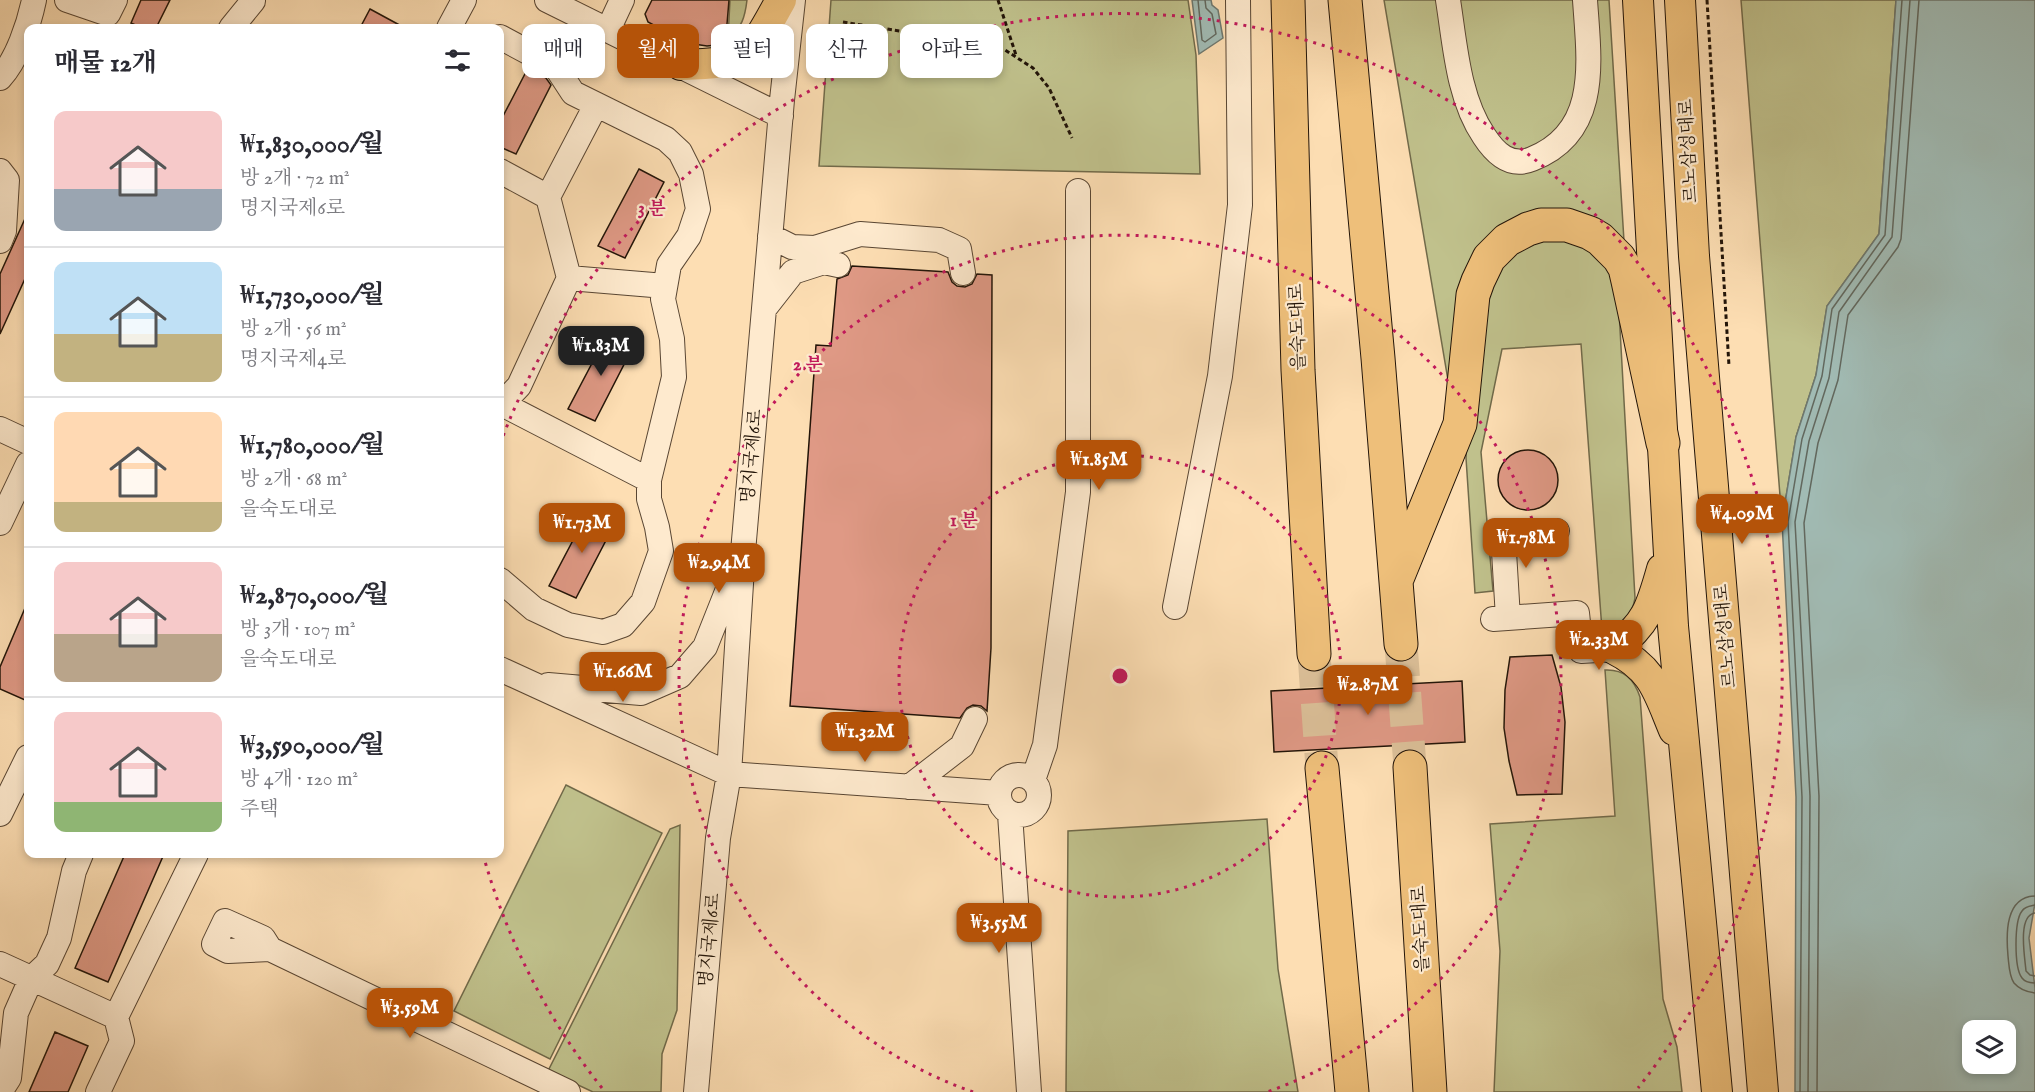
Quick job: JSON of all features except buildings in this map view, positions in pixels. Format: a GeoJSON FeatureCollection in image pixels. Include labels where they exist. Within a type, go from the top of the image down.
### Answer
{"type":"FeatureCollection","features":[{"type":"Feature","properties":{"kind":"highway","name":"을숙도대로"},"geometry":{"type":"LineString","coordinates":[[1288,0],[1298,370],[1314,654]]}},
{"type":"Feature","properties":{"kind":"highway"},"geometry":{"type":"LineString","coordinates":[[1345,0],[1378,358],[1401,644]]}},
{"type":"Feature","properties":{"kind":"highway"},"geometry":{"type":"LineString","coordinates":[[1396,581],[1460,424],[1471,311],[1478,281],[1489,258],[1498,248],[1507,240],[1528,229],[1554,223],[1579,228],[1600,239],[1619,258],[1625,268],[1663,444]]}},
{"type":"Feature","properties":{"kind":"highway","name":"을숙도대로"},"geometry":{"type":"LineString","coordinates":[[1410,767],[1430,1092]]}},
{"type":"Feature","properties":{"kind":"highway"},"geometry":{"type":"LineString","coordinates":[[1322,768],[1352,1092]]}},
{"type":"Feature","properties":{"kind":"main road"},"geometry":{"type":"LineString","coordinates":[[699,64],[724,63],[742,56],[755,45],[781,0]]}},
{"type":"Feature","properties":{"kind":"main road"},"geometry":{"type":"LineString","coordinates":[[1638,0],[1673,626],[1717,1092]]}},
{"type":"Feature","properties":{"kind":"main road","name":"르노삼성대로"},"geometry":{"type":"LineString","coordinates":[[1680,0],[1695,268],[1763,1092]]}},
{"type":"Feature","properties":{"kind":"main road"},"geometry":{"type":"LineString","coordinates":[[1669,542],[1649,611],[1638,628],[1614,649],[1636,661],[1653,682],[1686,756]]}},
{"type":"Feature","properties":{"kind":"street"},"geometry":{"type":"LineString","coordinates":[[25,24],[34,0]]}},
{"type":"Feature","properties":{"kind":"street"},"geometry":{"type":"LineString","coordinates":[[67,0],[110,14]]}},
{"type":"Feature","properties":{"kind":"street"},"geometry":{"type":"LineString","coordinates":[[234,24],[254,0]]}},
{"type":"Feature","properties":{"kind":"street"},"geometry":{"type":"LineString","coordinates":[[242,24],[254,0]]}},
{"type":"Feature","properties":{"kind":"street"},"geometry":{"type":"LineString","coordinates":[[450,24],[464,0]]}},
{"type":"Feature","properties":{"kind":"street"},"geometry":{"type":"LineString","coordinates":[[547,0],[617,34]]}},
{"type":"Feature","properties":{"kind":"street"},"geometry":{"type":"LineString","coordinates":[[608,30],[622,0]]}},
{"type":"Feature","properties":{"kind":"street","name":"명지국제6로"},"geometry":{"type":"LineString","coordinates":[[696,1092],[718,838],[729,774],[743,552],[793,0]]}},
{"type":"Feature","properties":{"kind":"street"},"geometry":{"type":"LineString","coordinates":[[1175,607],[1220,376],[1240,205],[1238,0]]}},
{"type":"Feature","properties":{"kind":"street"},"geometry":{"type":"LineString","coordinates":[[1448,0],[1458,62],[1470,108],[1482,134],[1502,157],[1520,162],[1533,159],[1555,146],[1579,119],[1585,96],[1588,67],[1585,0]]}},
{"type":"Feature","properties":{"kind":"street"},"geometry":{"type":"LineString","coordinates":[[0,78],[10,67],[24,28]]}},
{"type":"Feature","properties":{"kind":"street"},"geometry":{"type":"LineString","coordinates":[[504,39],[556,67],[573,93],[666,139],[680,152],[691,174],[698,209],[689,236],[669,265],[663,299],[672,339],[674,377],[649,480],[649,499],[661,551],[643,602],[623,625],[603,632],[568,625],[534,609],[504,583]]}},
{"type":"Feature","properties":{"kind":"street"},"geometry":{"type":"LineString","coordinates":[[699,74],[781,116]]}},
{"type":"Feature","properties":{"kind":"street"},"geometry":{"type":"LineString","coordinates":[[504,401],[519,386],[569,278],[548,197],[596,105]]}},
{"type":"Feature","properties":{"kind":"street"},"geometry":{"type":"LineString","coordinates":[[504,173],[548,197]]}},
{"type":"Feature","properties":{"kind":"street"},"geometry":{"type":"LineString","coordinates":[[0,241],[12,176]]}},
{"type":"Feature","properties":{"kind":"street"},"geometry":{"type":"LineString","coordinates":[[1033,780],[1045,745],[1078,492],[1078,191]]}},
{"type":"Feature","properties":{"kind":"street"},"geometry":{"type":"LineString","coordinates":[[770,236],[792,247],[816,248],[860,234],[939,240],[959,249],[963,273]]}},
{"type":"Feature","properties":{"kind":"street"},"geometry":{"type":"LineString","coordinates":[[764,309],[793,272],[824,262],[838,265]]}},
{"type":"Feature","properties":{"kind":"street"},"geometry":{"type":"LineString","coordinates":[[569,278],[666,286]]}},
{"type":"Feature","properties":{"kind":"street"},"geometry":{"type":"LineString","coordinates":[[504,407],[649,480]]}},
{"type":"Feature","properties":{"kind":"street"},"geometry":{"type":"LineString","coordinates":[[0,429],[24,440]]}},
{"type":"Feature","properties":{"kind":"street"},"geometry":{"type":"LineString","coordinates":[[0,523],[24,472]]}},
{"type":"Feature","properties":{"kind":"street"},"geometry":{"type":"LineString","coordinates":[[1557,531],[1503,535],[1501,619],[1577,613],[1581,651],[1614,649]]}},
{"type":"Feature","properties":{"kind":"street"},"geometry":{"type":"LineString","coordinates":[[530,684],[641,693],[680,676],[705,647],[743,552]]}},
{"type":"Feature","properties":{"kind":"street"},"geometry":{"type":"LineString","coordinates":[[504,671],[729,774],[909,787],[1005,803],[1022,815],[1037,804],[1039,792],[1033,780],[1013,775],[1002,784],[1005,803],[1029,1092]]}},
{"type":"Feature","properties":{"kind":"street"},"geometry":{"type":"LineString","coordinates":[[909,787],[962,746],[975,719]]}},
{"type":"Feature","properties":{"kind":"street"},"geometry":{"type":"LineString","coordinates":[[0,814],[24,764]]}},
{"type":"Feature","properties":{"kind":"street"},"geometry":{"type":"LineString","coordinates":[[0,1092],[9,1078],[16,1013],[31,978],[47,964],[59,938],[74,871],[79,858]]}},
{"type":"Feature","properties":{"kind":"street"},"geometry":{"type":"LineString","coordinates":[[98,1092],[122,1041],[116,1017],[194,858]]}},
{"type":"Feature","properties":{"kind":"street"},"geometry":{"type":"LineString","coordinates":[[270,949],[568,1092]]}},
{"type":"Feature","properties":{"kind":"street"},"geometry":{"type":"LineString","coordinates":[[0,964],[116,1017]]}},
{"type":"Feature","properties":{"kind":"path"},"geometry":{"type":"LineString","coordinates":[[998,0],[1017,57]]}},
{"type":"Feature","properties":{"kind":"path"},"geometry":{"type":"LineString","coordinates":[[843,22],[1005,50],[1033,68],[1049,88],[1072,138]]}},
{"type":"Feature","properties":{"kind":"green space"},"geometry":{"type":"Polygon","coordinates":[[[730,0],[747,0],[741,24],[729,24],[730,0]]]}},
{"type":"Feature","properties":{"kind":"green space"},"geometry":{"type":"Polygon","coordinates":[[[831,0],[1188,0],[1196,55],[1200,174],[819,166],[825,78],[888,78],[888,24],[829,24],[831,0]]]}},
{"type":"Feature","properties":{"kind":"green space"},"geometry":{"type":"Polygon","coordinates":[[[1384,0],[1609,0],[1625,257],[1614,243],[1507,233],[1450,392],[1384,0]]]}},
{"type":"Feature","properties":{"kind":"green space"},"geometry":{"type":"Polygon","coordinates":[[[1741,0],[1896,0],[1879,234],[1827,306],[1816,375],[1796,437],[1782,521],[1741,0]]]}},
{"type":"Feature","properties":{"kind":"green space"},"geometry":{"type":"Polygon","coordinates":[[[1548,231],[1606,256],[1619,311],[1635,598],[1631,610],[1624,619],[1602,630],[1581,344],[1502,349],[1481,452],[1493,591],[1475,593],[1466,458],[1469,401],[1488,274],[1548,231]]]}},
{"type":"Feature","properties":{"kind":"green space"},"geometry":{"type":"Polygon","coordinates":[[[1605,670],[1618,671],[1627,676],[1635,685],[1640,697],[1663,999],[1677,1047],[1682,1092],[1494,1092],[1500,951],[1490,824],[1615,816],[1605,670]]]}},
{"type":"Feature","properties":{"kind":"green space"},"geometry":{"type":"Polygon","coordinates":[[[566,785],[662,833],[550,1059],[454,1011],[566,785]]]}},
{"type":"Feature","properties":{"kind":"green space"},"geometry":{"type":"Polygon","coordinates":[[[1267,819],[1278,969],[1298,1092],[1066,1092],[1068,831],[1267,819]]]}},
{"type":"Feature","properties":{"kind":"green space"},"geometry":{"type":"Polygon","coordinates":[[[680,825],[677,1010],[662,1054],[661,1092],[593,1092],[548,1071],[670,829],[680,825]]]}},
{"type":"Feature","properties":{"kind":"water"},"geometry":{"type":"Polygon","coordinates":[[[1192,0],[1211,0],[1212,5],[1218,10],[1223,38],[1199,54],[1192,0]]]}},
{"type":"Feature","properties":{"kind":"water"},"geometry":{"type":"Polygon","coordinates":[[[1896,0],[2035,0],[2035,903],[2029,938],[2035,988],[2035,1092],[1795,1092],[1796,797],[1782,521],[1796,437],[1816,375],[1827,306],[1879,234],[1896,0]]]}},
{"type":"Feature","properties":{"kind":"tunnel"},"geometry":{"type":"LineString","coordinates":[[1401,644],[1410,767]]}},
{"type":"Feature","properties":{"kind":"tunnel"},"geometry":{"type":"LineString","coordinates":[[1314,654],[1322,768]]}}]}
